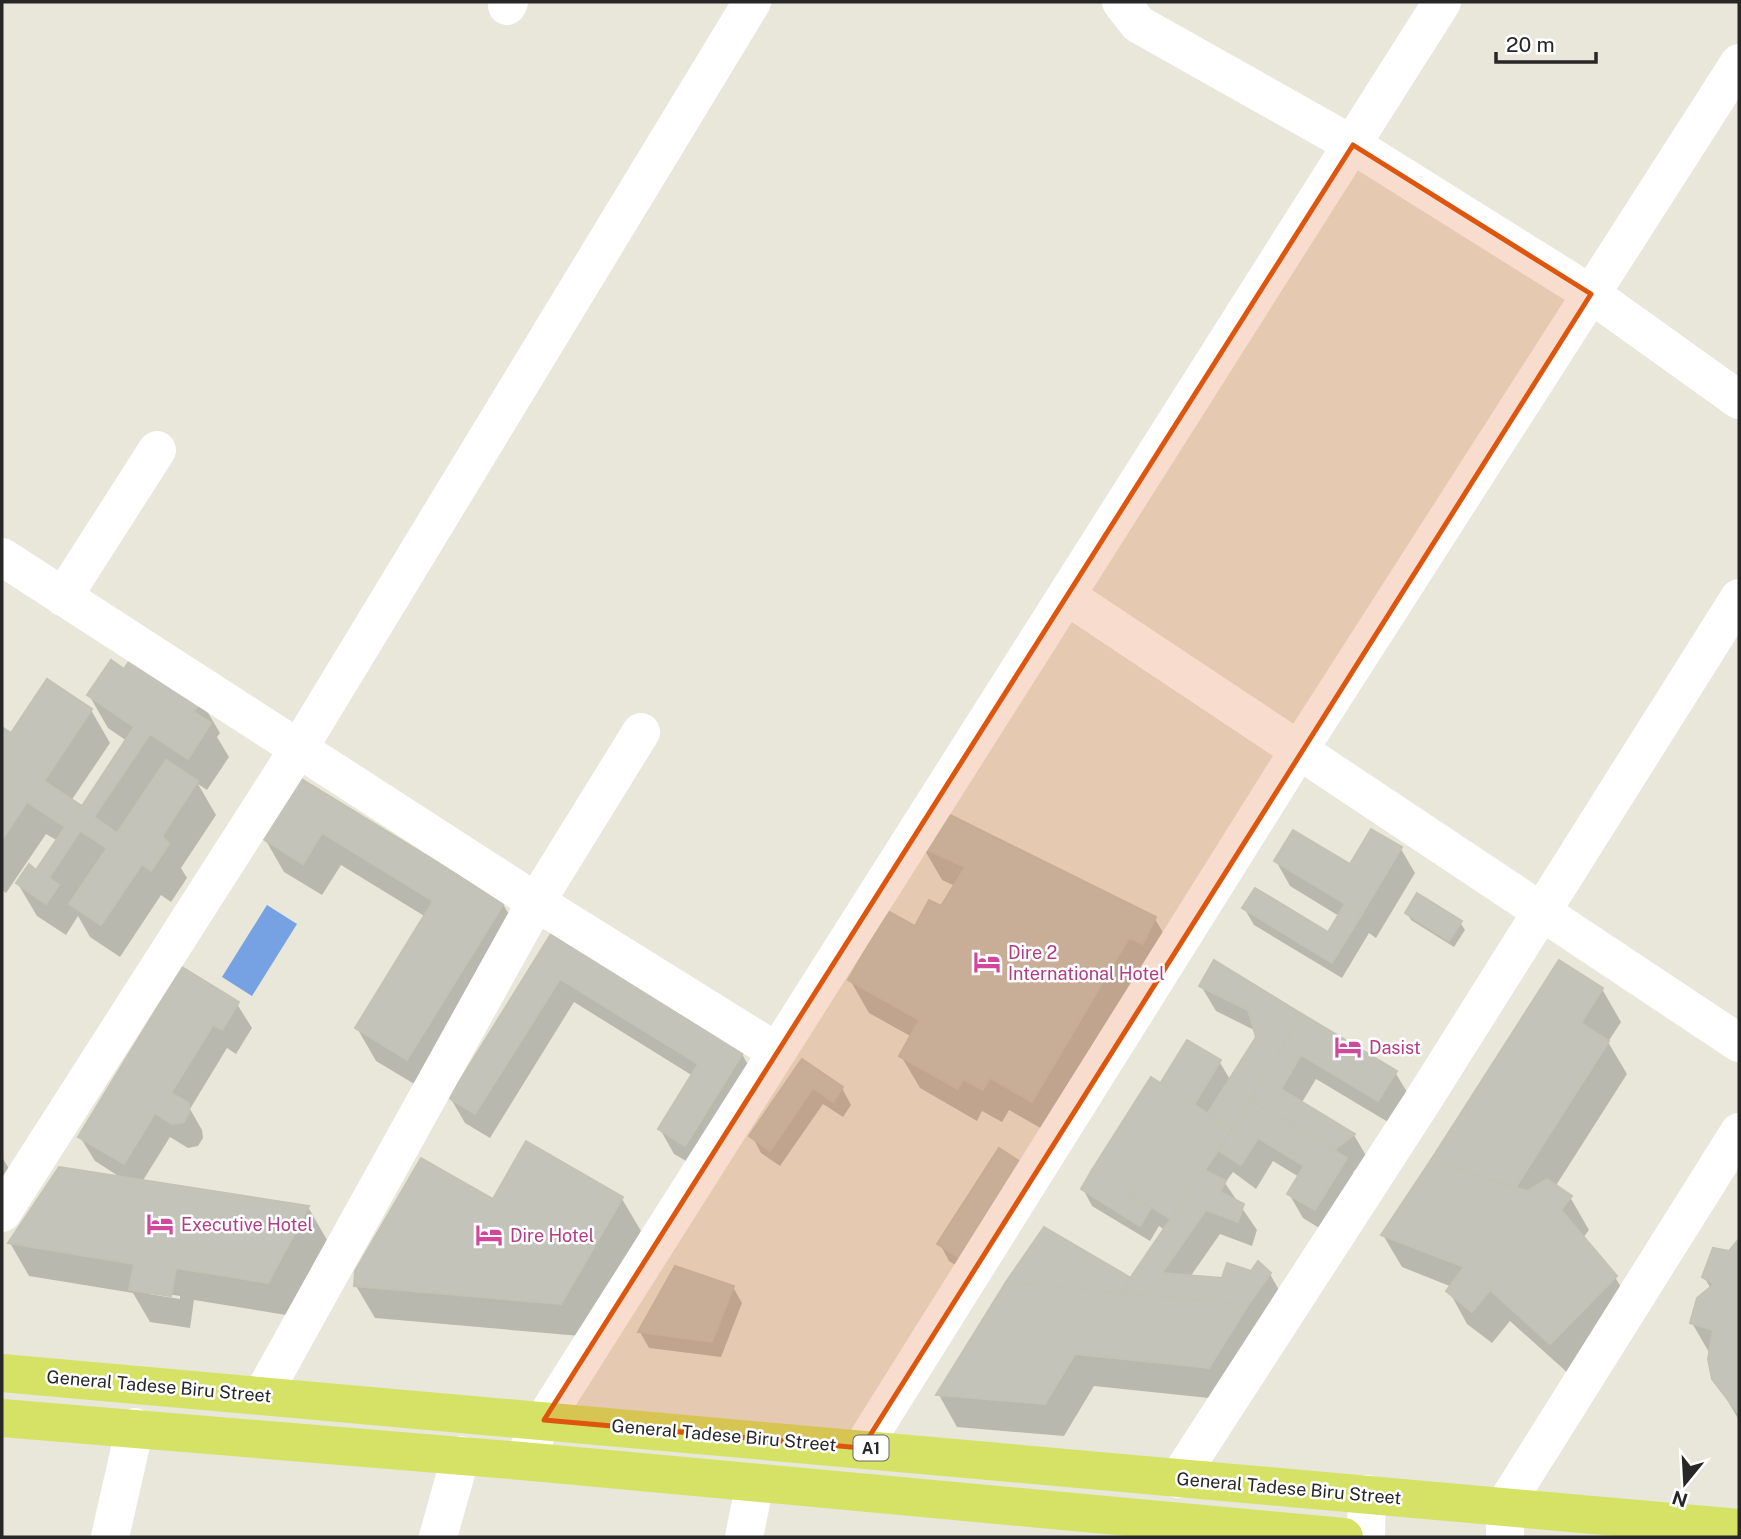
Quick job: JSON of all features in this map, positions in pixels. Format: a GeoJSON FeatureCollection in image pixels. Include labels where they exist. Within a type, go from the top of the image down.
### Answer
{"type":"FeatureCollection","features":[{"type":"Feature","properties":{"kind":"main road","name":"General Tadese Biru Street"},"geometry":{"type":"LineString","coordinates":[[2,1373],[263,1394],[1178,1479],[1367,1494],[1505,1521],[1739,1528]]}},
{"type":"Feature","properties":{"kind":"main road"},"geometry":{"type":"LineString","coordinates":[[2,1418],[461,1455],[1344,1537]]}},
{"type":"Feature","properties":{"kind":"street"},"geometry":{"type":"LineString","coordinates":[[2,1213],[299,748],[752,2]]}},
{"type":"Feature","properties":{"kind":"street"},"geometry":{"type":"LineString","coordinates":[[1121,2],[1138,24],[1353,145],[1591,294],[1739,400]]}},
{"type":"Feature","properties":{"kind":"street"},"geometry":{"type":"LineString","coordinates":[[522,1461],[544,1420],[1442,2]]}},
{"type":"Feature","properties":{"kind":"street"},"geometry":{"type":"LineString","coordinates":[[862,1448],[1299,750],[1739,63]]}},
{"type":"Feature","properties":{"kind":"street"},"geometry":{"type":"LineString","coordinates":[[63,597],[157,450]]}},
{"type":"Feature","properties":{"kind":"street"},"geometry":{"type":"LineString","coordinates":[[2,557],[536,902],[777,1052]]}},
{"type":"Feature","properties":{"kind":"street"},"geometry":{"type":"LineString","coordinates":[[1067,596],[1739,1043]]}},
{"type":"Feature","properties":{"kind":"street"},"geometry":{"type":"LineString","coordinates":[[1178,1479],[1420,1105],[1739,598]]}},
{"type":"Feature","properties":{"kind":"street"},"geometry":{"type":"LineString","coordinates":[[263,1394],[536,902],[640,732]]}},
{"type":"Feature","properties":{"kind":"street"},"geometry":{"type":"LineString","coordinates":[[1505,1521],[1739,1132]]}},
{"type":"Feature","properties":{"kind":"street"},"geometry":{"type":"LineString","coordinates":[[110,1537],[135,1427]]}},
{"type":"Feature","properties":{"kind":"street"},"geometry":{"type":"LineString","coordinates":[[438,1537],[461,1455]]}},
{"type":"Feature","properties":{"kind":"street"},"geometry":{"type":"LineString","coordinates":[[744,1537],[755,1483]]}},
{"type":"Feature","properties":{"kind":"street"},"geometry":{"type":"LineString","coordinates":[[1366,1537],[1367,1494]]}},
{"type":"Feature","properties":{"kind":"highlighted area"},"geometry":{"type":"Polygon","coordinates":[[[1353,145],[1591,294],[862,1448],[544,1420],[1353,145]]]}},
{"type":"Feature","properties":{"kind":"water"},"geometry":{"type":"Polygon","coordinates":[[[267,905],[297,924],[252,996],[222,977],[267,905]]]}},
{"type":"Feature","properties":{"kind":"building"},"geometry":{"type":"Polygon","coordinates":[[[134,654],[202,700],[194,712],[211,723],[188,759],[150,734],[94,817],[117,833],[166,760],[198,781],[162,836],[169,844],[151,871],[142,864],[101,925],[69,904],[107,848],[80,831],[49,878],[59,885],[46,904],[16,883],[29,864],[36,870],[65,827],[27,802],[2,840],[2,727],[11,733],[47,679],[92,709],[44,781],[82,806],[134,727],[87,695],[111,660],[124,669],[134,654]]]}},
{"type":"Feature","properties":{"kind":"building"},"geometry":{"type":"Polygon","coordinates":[[[300,778],[504,903],[407,1060],[355,1028],[433,901],[322,833],[303,864],[263,839],[300,778]]]}},
{"type":"Feature","properties":{"kind":"building","name":"Dire 2 International Hotel"},"geometry":{"type":"Polygon","coordinates":[[[940,810],[1156,917],[1143,944],[1129,938],[1032,1102],[990,1078],[983,1090],[963,1079],[958,1089],[899,1056],[919,1020],[848,980],[888,911],[915,926],[929,900],[941,906],[965,867],[921,847],[940,810]]]}},
{"type":"Feature","properties":{"kind":"building"},"geometry":{"type":"Polygon","coordinates":[[[1371,829],[1402,847],[1362,914],[1274,861],[1293,830],[1350,864],[1371,829]]]}},
{"type":"Feature","properties":{"kind":"building"},"geometry":{"type":"Polygon","coordinates":[[[1255,888],[1328,932],[1345,904],[1362,914],[1332,963],[1242,908],[1255,888]]]}},
{"type":"Feature","properties":{"kind":"building"},"geometry":{"type":"Polygon","coordinates":[[[1417,893],[1462,921],[1449,941],[1405,913],[1417,893]]]}},
{"type":"Feature","properties":{"kind":"building"},"geometry":{"type":"Polygon","coordinates":[[[551,934],[743,1053],[685,1146],[658,1129],[698,1064],[560,979],[475,1114],[449,1098],[551,934]]]}},
{"type":"Feature","properties":{"kind":"building"},"geometry":{"type":"Polygon","coordinates":[[[1214,960],[1302,1014],[1232,1129],[1208,1113],[1256,1037],[1248,1010],[1199,986],[1214,960]]]}},
{"type":"Feature","properties":{"kind":"building"},"geometry":{"type":"Polygon","coordinates":[[[1559,960],[1603,988],[1581,1023],[1609,1041],[1516,1187],[1431,1160],[1559,960]]]}},
{"type":"Feature","properties":{"kind":"building"},"geometry":{"type":"Polygon","coordinates":[[[182,967],[239,1002],[222,1030],[213,1025],[171,1093],[189,1103],[189,1113],[184,1122],[172,1124],[155,1113],[124,1164],[78,1137],[182,967]]]}},
{"type":"Feature","properties":{"kind":"building"},"geometry":{"type":"Polygon","coordinates":[[[1302,1014],[1397,1071],[1378,1101],[1301,1055],[1281,1089],[1355,1134],[1334,1150],[1250,1100],[1302,1014]]]}},
{"type":"Feature","properties":{"kind":"building"},"geometry":{"type":"Polygon","coordinates":[[[1187,1040],[1221,1060],[1194,1105],[1160,1084],[1187,1040]]]}},
{"type":"Feature","properties":{"kind":"building"},"geometry":{"type":"Polygon","coordinates":[[[802,1059],[843,1087],[833,1102],[813,1088],[770,1151],[749,1136],[802,1059]]]}},
{"type":"Feature","properties":{"kind":"building"},"geometry":{"type":"Polygon","coordinates":[[[1151,1077],[1232,1129],[1172,1220],[1092,1170],[1151,1077]]]}},
{"type":"Feature","properties":{"kind":"building"},"geometry":{"type":"Polygon","coordinates":[[[1250,1100],[1347,1158],[1315,1210],[1287,1194],[1304,1166],[1258,1138],[1241,1165],[1219,1151],[1250,1100]]]}},
{"type":"Feature","properties":{"kind":"building","name":"Dire Hotel"},"geometry":{"type":"Polygon","coordinates":[[[526,1141],[623,1197],[561,1304],[354,1286],[355,1271],[421,1158],[493,1199],[526,1141]]]}},
{"type":"Feature","properties":{"kind":"building"},"geometry":{"type":"Polygon","coordinates":[[[999,1148],[1022,1163],[961,1259],[937,1244],[999,1148]]]}},
{"type":"Feature","properties":{"kind":"building"},"geometry":{"type":"Polygon","coordinates":[[[1431,1160],[1527,1191],[1547,1179],[1572,1196],[1561,1210],[1617,1276],[1550,1344],[1490,1290],[1472,1312],[1446,1291],[1464,1267],[1381,1235],[1431,1160]]]}},
{"type":"Feature","properties":{"kind":"building","name":"Executive Hotel"},"geometry":{"type":"Polygon","coordinates":[[[59,1167],[309,1206],[268,1283],[176,1268],[171,1296],[129,1290],[134,1264],[8,1243],[59,1167]]]}},
{"type":"Feature","properties":{"kind":"building"},"geometry":{"type":"Polygon","coordinates":[[[1092,1170],[1151,1208],[1140,1226],[1081,1189],[1092,1170]]]}},
{"type":"Feature","properties":{"kind":"building"},"geometry":{"type":"Polygon","coordinates":[[[1204,1170],[1226,1181],[1220,1192],[1244,1204],[1238,1222],[1206,1210],[1162,1273],[1222,1278],[1227,1263],[1251,1271],[1258,1261],[1271,1273],[1248,1305],[1120,1293],[1204,1170]]]}},
{"type":"Feature","properties":{"kind":"building"},"geometry":{"type":"Polygon","coordinates":[[[1044,1227],[1131,1278],[1120,1293],[1006,1282],[1044,1227]]]}},
{"type":"Feature","properties":{"kind":"building"},"geometry":{"type":"Polygon","coordinates":[[[1739,1239],[1739,1414],[1712,1379],[1708,1359],[1713,1330],[1690,1323],[1697,1298],[1714,1284],[1702,1277],[1713,1248],[1729,1251],[1739,1239]]]}},
{"type":"Feature","properties":{"kind":"building"},"geometry":{"type":"Polygon","coordinates":[[[675,1266],[734,1286],[712,1342],[638,1332],[675,1266]]]}},
{"type":"Feature","properties":{"kind":"building"},"geometry":{"type":"Polygon","coordinates":[[[1006,1282],[1248,1305],[1209,1368],[1075,1354],[1045,1404],[936,1395],[1006,1282]]]}},
{"type":"Feature","properties":{"kind":"place","name":"Dire 2 International Hotel"},"geometry":{"type":"Point","coordinates":[987,962]}},
{"type":"Feature","properties":{"kind":"place","name":"Dasist"},"geometry":{"type":"Point","coordinates":[1348,1047]}},
{"type":"Feature","properties":{"kind":"place","name":"Executive Hotel"},"geometry":{"type":"Point","coordinates":[160,1224]}},
{"type":"Feature","properties":{"kind":"place","name":"Dire Hotel"},"geometry":{"type":"Point","coordinates":[489,1235]}}]}
